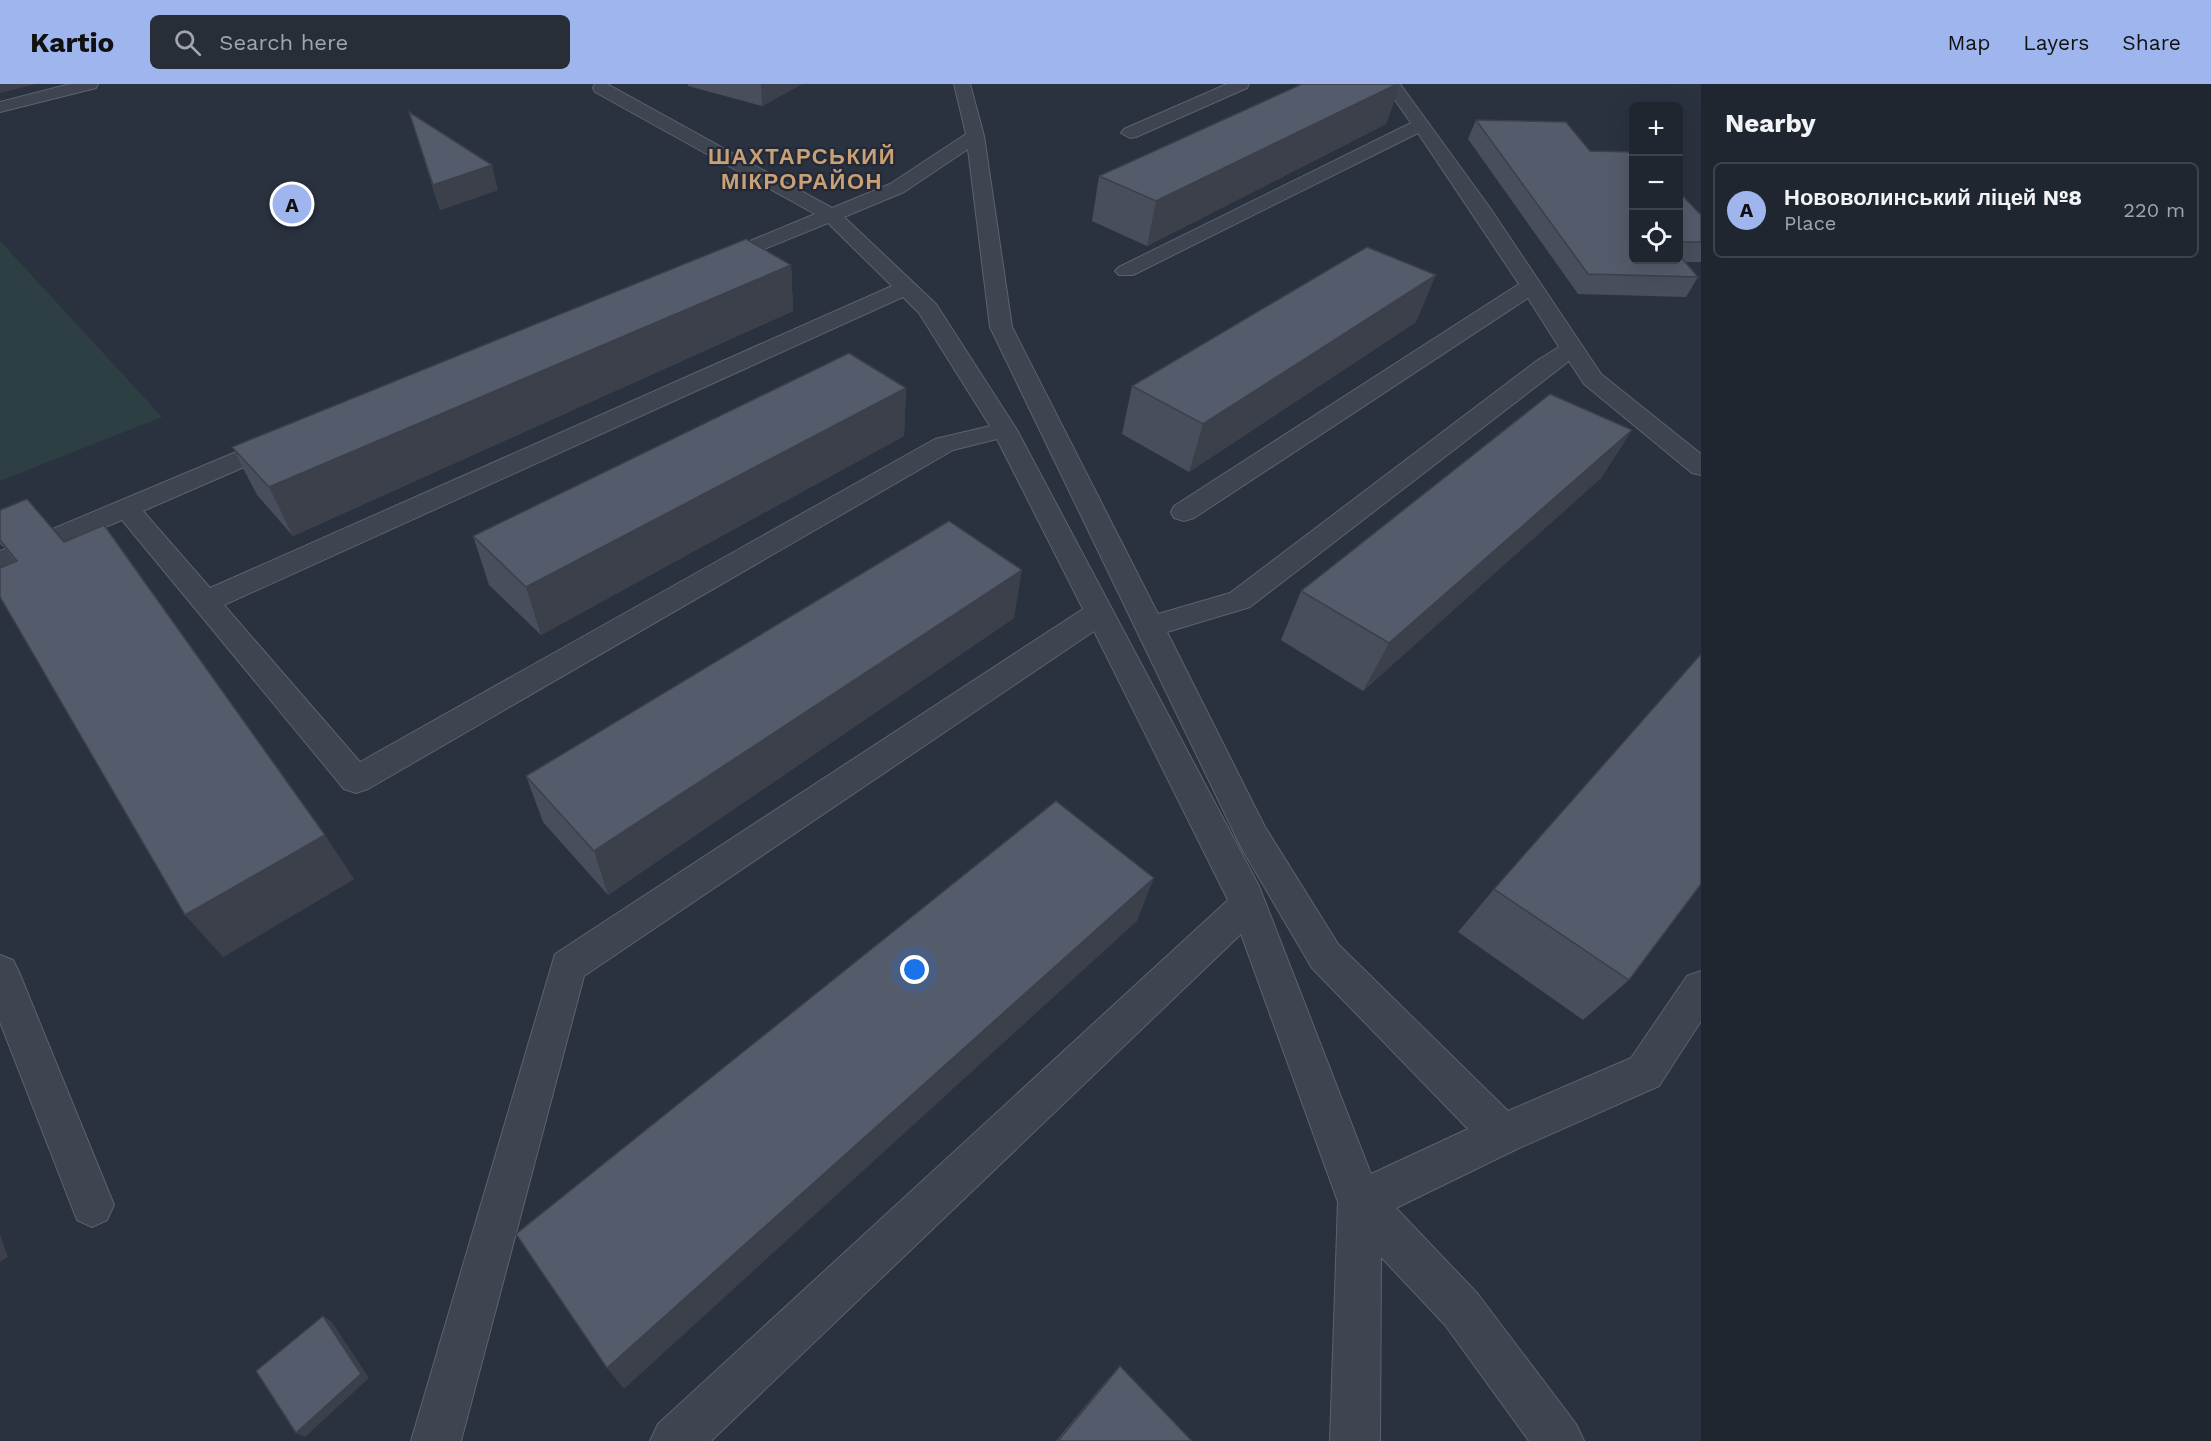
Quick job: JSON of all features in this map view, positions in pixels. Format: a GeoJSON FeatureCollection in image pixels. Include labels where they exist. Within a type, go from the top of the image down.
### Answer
{"type":"FeatureCollection","features":[{"type":"Feature","properties":{"kind":"street"},"geometry":{"type":"LineString","coordinates":[[0,107],[90,84]]}},
{"type":"Feature","properties":{"kind":"street"},"geometry":{"type":"LineString","coordinates":[[962,84],[975,136],[1001,327],[1253,837],[1325,956],[1502,1134]]}},
{"type":"Feature","properties":{"kind":"street"},"geometry":{"type":"LineString","coordinates":[[1130,133],[1241,84]]}},
{"type":"Feature","properties":{"kind":"street"},"geometry":{"type":"LineString","coordinates":[[1392,84],[1592,379],[1701,467]]}},
{"type":"Feature","properties":{"kind":"street"},"geometry":{"type":"LineString","coordinates":[[601,88],[831,215],[928,309],[1005,430],[1241,886],[1360,1202],[1355,1441]]}},
{"type":"Feature","properties":{"kind":"street"},"geometry":{"type":"LineString","coordinates":[[1126,271],[1421,125]]}},
{"type":"Feature","properties":{"kind":"street"},"geometry":{"type":"LineString","coordinates":[[700,269],[897,188],[975,136]]}},
{"type":"Feature","properties":{"kind":"street"},"geometry":{"type":"LineString","coordinates":[[1184,512],[1531,286]]}},
{"type":"Feature","properties":{"kind":"street"},"geometry":{"type":"LineString","coordinates":[[205,602],[906,288]]}},
{"type":"Feature","properties":{"kind":"street"},"geometry":{"type":"LineString","coordinates":[[1149,627],[1240,600],[1546,365],[1572,349]]}},
{"type":"Feature","properties":{"kind":"street"},"geometry":{"type":"LineString","coordinates":[[126,508],[356,780],[944,444],[1005,430]]}},
{"type":"Feature","properties":{"kind":"street"},"geometry":{"type":"LineString","coordinates":[[0,562],[297,436]]}},
{"type":"Feature","properties":{"kind":"street"},"geometry":{"type":"LineString","coordinates":[[435,1441],[568,966],[1099,613]]}},
{"type":"Feature","properties":{"kind":"street"},"geometry":{"type":"LineString","coordinates":[[675,1441],[1247,905]]}},
{"type":"Feature","properties":{"kind":"street"},"geometry":{"type":"LineString","coordinates":[[0,972],[92,1205]]}},
{"type":"Feature","properties":{"kind":"street"},"geometry":{"type":"LineString","coordinates":[[1360,1202],[1502,1134],[1645,1072],[1701,988]]}},
{"type":"Feature","properties":{"kind":"street"},"geometry":{"type":"LineString","coordinates":[[1360,1202],[1461,1309],[1559,1441]]}},
{"type":"Feature","properties":{"kind":"shaded area"},"geometry":{"type":"Polygon","coordinates":[[[0,241],[162,417],[0,481],[0,241]]]}},
{"type":"Feature","properties":{"kind":"building"},"geometry":{"type":"Polygon","coordinates":[[[1302,84],[1397,84],[1156,201],[1099,176],[1302,84]]]}},
{"type":"Feature","properties":{"kind":"building"},"geometry":{"type":"Polygon","coordinates":[[[409,112],[492,165],[433,185],[409,112]]]}},
{"type":"Feature","properties":{"kind":"building"},"geometry":{"type":"Polygon","coordinates":[[[1476,120],[1566,122],[1590,151],[1629,152],[1629,264],[1683,264],[1683,260],[1698,277],[1588,274],[1476,120]]]}},
{"type":"Feature","properties":{"kind":"building"},"geometry":{"type":"Polygon","coordinates":[[[1683,196],[1701,215],[1701,242],[1683,242],[1683,196]]]}},
{"type":"Feature","properties":{"kind":"building"},"geometry":{"type":"Polygon","coordinates":[[[746,239],[791,265],[269,487],[232,447],[746,239]]]}},
{"type":"Feature","properties":{"kind":"building"},"geometry":{"type":"Polygon","coordinates":[[[1367,247],[1436,275],[1203,424],[1132,386],[1367,247]]]}},
{"type":"Feature","properties":{"kind":"building"},"geometry":{"type":"Polygon","coordinates":[[[849,353],[906,388],[526,587],[473,536],[849,353]]]}},
{"type":"Feature","properties":{"kind":"building"},"geometry":{"type":"Polygon","coordinates":[[[1550,394],[1632,430],[1389,643],[1301,591],[1550,394]]]}},
{"type":"Feature","properties":{"kind":"building"},"geometry":{"type":"Polygon","coordinates":[[[27,499],[64,542],[104,525],[325,835],[185,915],[0,597],[0,568],[17,561],[0,540],[0,510],[27,499]]]}},
{"type":"Feature","properties":{"kind":"building"},"geometry":{"type":"Polygon","coordinates":[[[949,521],[1022,570],[594,851],[526,776],[949,521]]]}},
{"type":"Feature","properties":{"kind":"building"},"geometry":{"type":"Polygon","coordinates":[[[1701,654],[1701,884],[1629,980],[1494,889],[1701,654]]]}},
{"type":"Feature","properties":{"kind":"building"},"geometry":{"type":"Polygon","coordinates":[[[1056,801],[1154,878],[607,1368],[516,1234],[1056,801]]]}},
{"type":"Feature","properties":{"kind":"building"},"geometry":{"type":"Polygon","coordinates":[[[323,1316],[361,1374],[296,1433],[256,1371],[323,1316]]]}},
{"type":"Feature","properties":{"kind":"building"},"geometry":{"type":"Polygon","coordinates":[[[1120,1366],[1192,1441],[1058,1441],[1120,1366]]]}},
{"type":"Feature","properties":{"kind":"place","name":"Нововолинський ліцей №8"},"geometry":{"type":"Point","coordinates":[292,204]}},
{"type":"Feature","properties":{"kind":"district","name":"ШАХТАРСЬКИЙ МІКРОРАЙОН"},"geometry":{"type":"Point","coordinates":[802,168]}}]}
